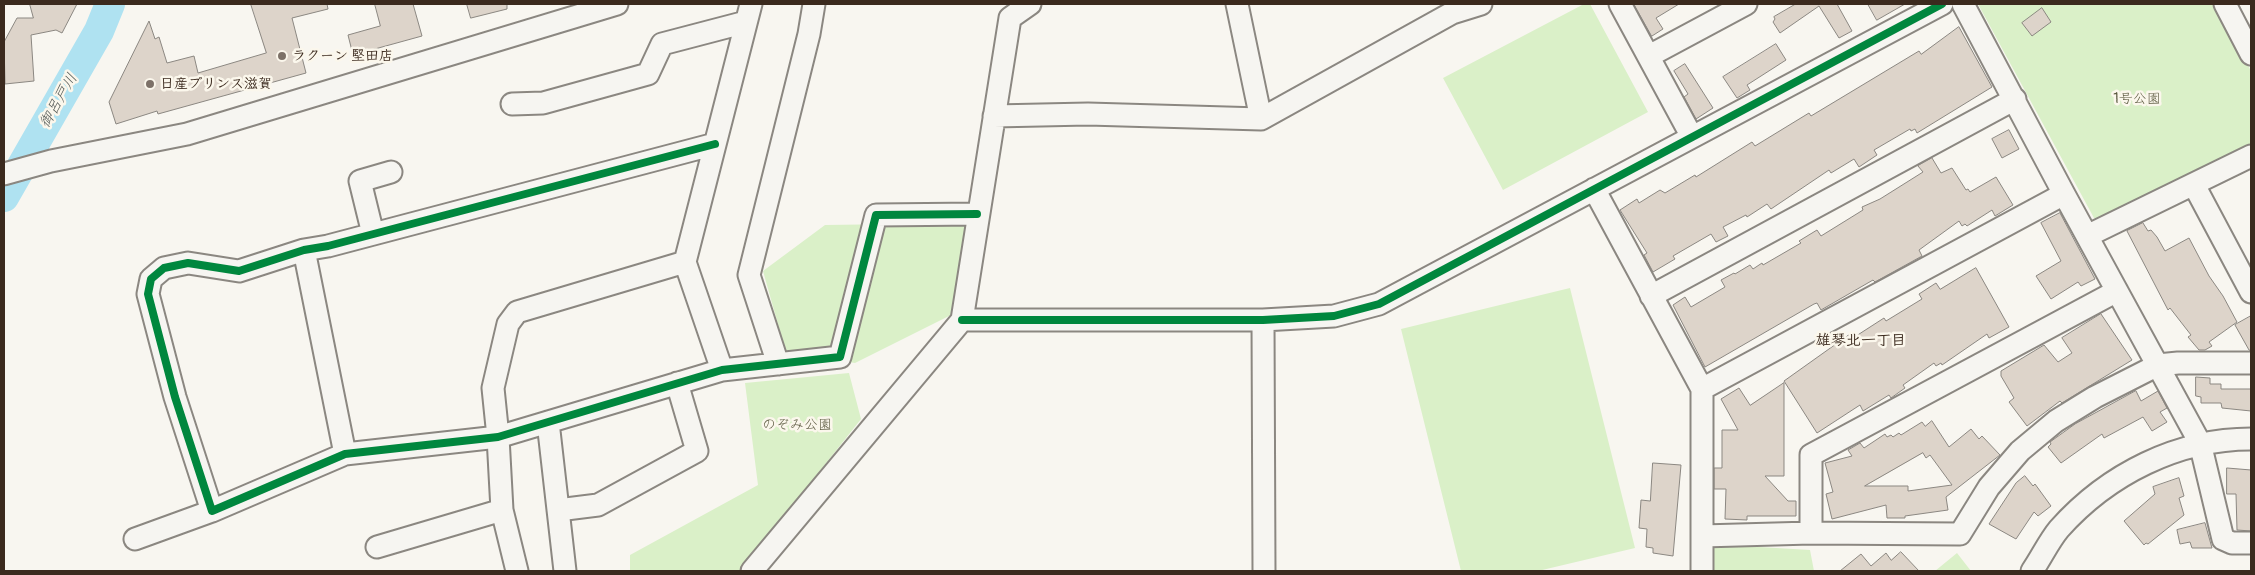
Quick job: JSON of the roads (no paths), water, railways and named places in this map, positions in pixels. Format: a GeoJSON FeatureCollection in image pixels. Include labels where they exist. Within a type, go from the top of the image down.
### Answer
{"type":"FeatureCollection","features":[{"type":"Feature","properties":{"kind":"street"},"geometry":{"type":"LineString","coordinates":[[4,174],[51,161],[187,134],[617,4]]}},
{"type":"Feature","properties":{"kind":"street"},"geometry":{"type":"LineString","coordinates":[[778,364],[749,275],[809,34],[814,4]]}},
{"type":"Feature","properties":{"kind":"street"},"geometry":{"type":"LineString","coordinates":[[752,571],[962,320],[977,214],[1010,18],[1030,4]]}},
{"type":"Feature","properties":{"kind":"street"},"geometry":{"type":"LineString","coordinates":[[1237,4],[1261,119]]}},
{"type":"Feature","properties":{"kind":"street"},"geometry":{"type":"LineString","coordinates":[[994,116],[1088,114],[1261,119],[1450,8],[1481,4]]}},
{"type":"Feature","properties":{"kind":"street"},"geometry":{"type":"LineString","coordinates":[[1620,4],[1692,137]]}},
{"type":"Feature","properties":{"kind":"street"},"geometry":{"type":"LineString","coordinates":[[1649,56],[1746,4]]}},
{"type":"Feature","properties":{"kind":"street"},"geometry":{"type":"LineString","coordinates":[[962,320],[1263,320],[1334,316],[1379,304],[1942,4]]}},
{"type":"Feature","properties":{"kind":"street"},"geometry":{"type":"LineString","coordinates":[[1963,4],[2116,291],[2200,443],[2223,539],[2232,543],[2251,543]]}},
{"type":"Feature","properties":{"kind":"street"},"geometry":{"type":"LineString","coordinates":[[2225,4],[2248,41]]}},
{"type":"Feature","properties":{"kind":"street"},"geometry":{"type":"LineString","coordinates":[[722,370],[685,262],[749,13]]}},
{"type":"Feature","properties":{"kind":"street"},"geometry":{"type":"LineString","coordinates":[[512,104],[543,103],[648,74],[662,44],[749,13]]}},
{"type":"Feature","properties":{"kind":"street"},"geometry":{"type":"LineString","coordinates":[[1652,296],[2015,99]]}},
{"type":"Feature","properties":{"kind":"street"},"geometry":{"type":"LineString","coordinates":[[212,511],[175,397],[148,294],[151,279],[164,268],[188,263],[239,271],[304,250],[328,246],[715,144]]}},
{"type":"Feature","properties":{"kind":"street"},"geometry":{"type":"LineString","coordinates":[[2087,236],[2251,156]]}},
{"type":"Feature","properties":{"kind":"street"},"geometry":{"type":"LineString","coordinates":[[373,234],[360,181],[391,172]]}},
{"type":"Feature","properties":{"kind":"street"},"geometry":{"type":"LineString","coordinates":[[2194,185],[2251,292]]}},
{"type":"Feature","properties":{"kind":"street"},"geometry":{"type":"LineString","coordinates":[[1594,189],[1702,389],[1702,571]]}},
{"type":"Feature","properties":{"kind":"street"},"geometry":{"type":"LineString","coordinates":[[1702,389],[2064,194]]}},
{"type":"Feature","properties":{"kind":"street"},"geometry":{"type":"LineString","coordinates":[[135,539],[212,511],[345,454],[498,437],[722,370],[840,357],[876,215],[977,214]]}},
{"type":"Feature","properties":{"kind":"street"},"geometry":{"type":"LineString","coordinates":[[304,250],[345,454]]}},
{"type":"Feature","properties":{"kind":"street"},"geometry":{"type":"LineString","coordinates":[[517,571],[502,510],[493,388],[508,324],[517,312],[685,262]]}},
{"type":"Feature","properties":{"kind":"street"},"geometry":{"type":"LineString","coordinates":[[1811,533],[1811,455],[2116,291]]}},
{"type":"Feature","properties":{"kind":"street"},"geometry":{"type":"LineString","coordinates":[[1263,320],[1264,571]]}},
{"type":"Feature","properties":{"kind":"street"},"geometry":{"type":"LineString","coordinates":[[1702,536],[1811,533],[1960,534],[1989,487],[2020,451],[2056,421],[2087,402],[2158,365],[2178,363],[2251,363]]}},
{"type":"Feature","properties":{"kind":"street"},"geometry":{"type":"LineString","coordinates":[[558,510],[598,505],[696,451],[677,383]]}},
{"type":"Feature","properties":{"kind":"street"},"geometry":{"type":"LineString","coordinates":[[548,422],[565,571]]}},
{"type":"Feature","properties":{"kind":"street"},"geometry":{"type":"LineString","coordinates":[[2032,571],[2058,530],[2090,500],[2126,474],[2166,454],[2200,443],[2251,439]]}},
{"type":"Feature","properties":{"kind":"street"},"geometry":{"type":"LineString","coordinates":[[378,547],[502,510]]}},
{"type":"Feature","properties":{"kind":"waterway","name":"御呂戸川"},"geometry":{"type":"LineString","coordinates":[[4,197],[99,31],[110,4]]}},
{"type":"Feature","properties":{"kind":"place","name":"ラクーン 堅田店"},"geometry":{"type":"Point","coordinates":[282,56]}},
{"type":"Feature","properties":{"kind":"place","name":"日産プリンス滋賀"},"geometry":{"type":"Point","coordinates":[150,84]}},
{"type":"Feature","properties":{"kind":"district","name":"雄琴北一丁目"},"geometry":{"type":"Point","coordinates":[1861,341]}},
{"type":"Feature","properties":{"kind":"park label","name":"1号公園"},"geometry":{"type":"Point","coordinates":[2137,99]}},
{"type":"Feature","properties":{"kind":"park label","name":"のぞみ公園"},"geometry":{"type":"Point","coordinates":[797,425]}}]}
